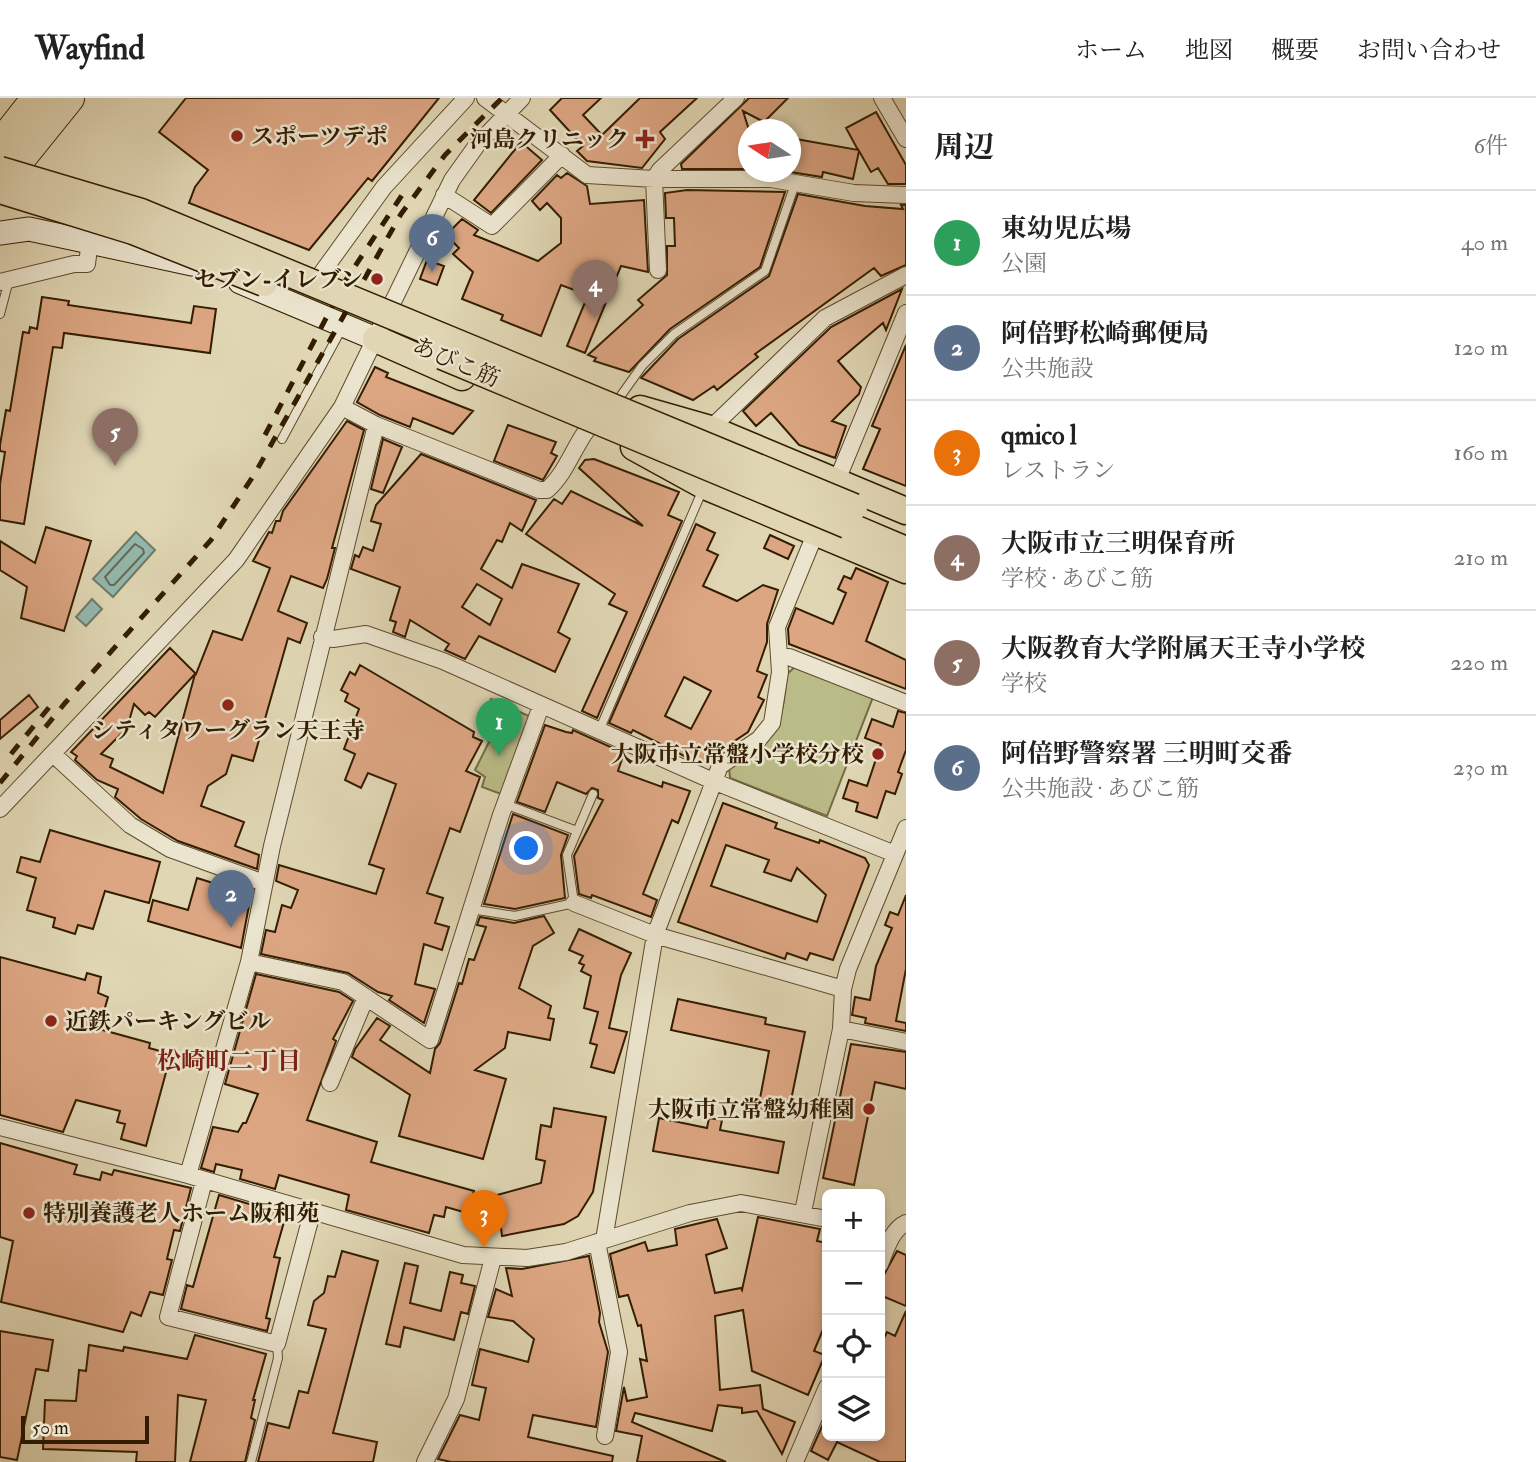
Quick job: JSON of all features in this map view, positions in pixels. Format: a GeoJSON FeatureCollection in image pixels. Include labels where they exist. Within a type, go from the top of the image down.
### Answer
{"type":"FeatureCollection","features":[{"type":"Feature","properties":{"kind":"highway"},"geometry":{"type":"LineString","coordinates":[[4,165],[37,98]]}},
{"type":"Feature","properties":{"kind":"highway"},"geometry":{"type":"LineString","coordinates":[[4,165],[69,98]]}},
{"type":"Feature","properties":{"kind":"main road","name":"あびこ筋"},"geometry":{"type":"LineString","coordinates":[[4,165],[141,212],[850,516],[906,550]]}},
{"type":"Feature","properties":{"kind":"main road"},"geometry":{"type":"LineString","coordinates":[[393,308],[618,401],[710,429],[906,511]]}},
{"type":"Feature","properties":{"kind":"main road"},"geometry":{"type":"LineString","coordinates":[[376,339],[453,373],[589,426],[705,486],[906,570]]}},
{"type":"Feature","properties":{"kind":"main road","name":"あびこ筋"},"geometry":{"type":"LineString","coordinates":[[850,516],[906,529]]}},
{"type":"Feature","properties":{"kind":"street"},"geometry":{"type":"LineString","coordinates":[[318,278],[384,187],[466,98]]}},
{"type":"Feature","properties":{"kind":"street"},"geometry":{"type":"LineString","coordinates":[[485,98],[587,174],[654,179],[771,179],[854,193],[906,195]]}},
{"type":"Feature","properties":{"kind":"street"},"geometry":{"type":"LineString","coordinates":[[0,810],[236,560],[342,407],[393,308],[444,195],[465,161],[522,98]]}},
{"type":"Feature","properties":{"kind":"street"},"geometry":{"type":"LineString","coordinates":[[658,270],[654,179],[660,170],[736,98]]}},
{"type":"Feature","properties":{"kind":"street"},"geometry":{"type":"LineString","coordinates":[[882,98],[906,139]]}},
{"type":"Feature","properties":{"kind":"street"},"geometry":{"type":"LineString","coordinates":[[444,195],[492,226],[562,155]]}},
{"type":"Feature","properties":{"kind":"street"},"geometry":{"type":"LineString","coordinates":[[4,165],[52,198],[186,262],[376,339]]}},
{"type":"Feature","properties":{"kind":"street"},"geometry":{"type":"LineString","coordinates":[[4,165],[318,278],[393,308]]}},
{"type":"Feature","properties":{"kind":"street"},"geometry":{"type":"LineString","coordinates":[[0,233],[29,229],[186,262]]}},
{"type":"Feature","properties":{"kind":"street"},"geometry":{"type":"LineString","coordinates":[[4,281],[61,267],[87,264],[90,240]]}},
{"type":"Feature","properties":{"kind":"street"},"geometry":{"type":"LineString","coordinates":[[710,429],[825,317],[906,275]]}},
{"type":"Feature","properties":{"kind":"street"},"geometry":{"type":"LineString","coordinates":[[605,1436],[619,1352],[600,1241],[656,935],[720,766],[759,739],[772,723],[779,692],[777,627],[906,313]]}},
{"type":"Feature","properties":{"kind":"street"},"geometry":{"type":"LineString","coordinates":[[342,407],[376,425],[539,490],[547,490],[556,482],[589,426],[618,401]]}},
{"type":"Feature","properties":{"kind":"street"},"geometry":{"type":"LineString","coordinates":[[188,1175],[249,962],[264,883],[322,637],[376,425]]}},
{"type":"Feature","properties":{"kind":"street"},"geometry":{"type":"LineString","coordinates":[[322,637],[333,639],[366,634],[443,661],[713,781],[895,854]]}},
{"type":"Feature","properties":{"kind":"street"},"geometry":{"type":"LineString","coordinates":[[779,657],[789,657],[906,703]]}},
{"type":"Feature","properties":{"kind":"street"},"geometry":{"type":"LineString","coordinates":[[249,962],[343,982],[430,1041],[505,804],[541,706]]}},
{"type":"Feature","properties":{"kind":"street"},"geometry":{"type":"LineString","coordinates":[[53,754],[130,825],[170,849],[264,883]]}},
{"type":"Feature","properties":{"kind":"street"},"geometry":{"type":"LineString","coordinates":[[803,1212],[841,1029],[843,989],[906,828]]}},
{"type":"Feature","properties":{"kind":"street"},"geometry":{"type":"LineString","coordinates":[[574,903],[656,935],[843,989]]}},
{"type":"Feature","properties":{"kind":"street"},"geometry":{"type":"LineString","coordinates":[[330,1083],[366,997]]}},
{"type":"Feature","properties":{"kind":"street"},"geometry":{"type":"LineString","coordinates":[[841,1029],[906,1042]]}},
{"type":"Feature","properties":{"kind":"street"},"geometry":{"type":"LineString","coordinates":[[0,1127],[188,1175],[463,1255],[527,1258],[566,1252],[690,1213],[741,1203],[822,1218]]}},
{"type":"Feature","properties":{"kind":"street"},"geometry":{"type":"LineString","coordinates":[[204,1181],[168,1317],[277,1344],[312,1213]]}},
{"type":"Feature","properties":{"kind":"street"},"geometry":{"type":"LineString","coordinates":[[885,1236],[906,1223]]}},
{"type":"Feature","properties":{"kind":"street"},"geometry":{"type":"LineString","coordinates":[[425,1462],[456,1399],[493,1258]]}},
{"type":"Feature","properties":{"kind":"street"},"geometry":{"type":"LineString","coordinates":[[795,1462],[822,1399]]}},
{"type":"Feature","properties":{"kind":"lane"},"geometry":{"type":"LineString","coordinates":[[618,401],[642,366],[674,334],[765,271],[795,184]]}},
{"type":"Feature","properties":{"kind":"lane"},"geometry":{"type":"LineString","coordinates":[[0,314],[4,281]]}},
{"type":"Feature","properties":{"kind":"lane"},"geometry":{"type":"LineString","coordinates":[[282,439],[343,325]]}},
{"type":"Feature","properties":{"kind":"lane"},"geometry":{"type":"LineString","coordinates":[[599,731],[705,486]]}},
{"type":"Feature","properties":{"kind":"lane"},"geometry":{"type":"LineString","coordinates":[[471,909],[515,916],[574,903],[567,855],[593,794]]}},
{"type":"Feature","properties":{"kind":"lane"},"geometry":{"type":"LineString","coordinates":[[505,804],[577,831]]}},
{"type":"Feature","properties":{"kind":"lane"},"geometry":{"type":"LineString","coordinates":[[251,1462],[278,1358],[277,1344]]}},
{"type":"Feature","properties":{"kind":"green space"},"geometry":{"type":"Polygon","coordinates":[[[796,666],[873,697],[827,816],[730,778],[729,766],[757,749],[774,731],[783,706],[787,674],[796,666]]]}},
{"type":"Feature","properties":{"kind":"green space"},"geometry":{"type":"Polygon","coordinates":[[[491,699],[531,717],[501,794],[482,787],[485,777],[475,770],[489,742],[481,723],[491,699]]]}},
{"type":"Feature","properties":{"kind":"water"},"geometry":{"type":"Polygon","coordinates":[[[136,532],[155,550],[113,597],[93,579],[136,532]]]}},
{"type":"Feature","properties":{"kind":"water"},"geometry":{"type":"Polygon","coordinates":[[[92,599],[102,609],[86,626],[76,617],[92,599]]]}},
{"type":"Feature","properties":{"kind":"building"},"geometry":{"type":"Polygon","coordinates":[[[186,98],[439,98],[372,181],[368,178],[309,250],[189,203],[195,187],[208,170],[159,132],[186,98]]]}},
{"type":"Feature","properties":{"kind":"building"},"geometry":{"type":"Polygon","coordinates":[[[562,98],[601,98],[583,115],[602,135],[640,98],[697,98],[660,132],[665,139],[642,168],[587,161],[577,151],[583,146],[550,110],[562,98]]]}},
{"type":"Feature","properties":{"kind":"building"},"geometry":{"type":"Polygon","coordinates":[[[749,98],[788,98],[767,119],[758,119],[743,111],[746,119],[738,119],[738,169],[682,169],[681,164],[749,98]]]}},
{"type":"Feature","properties":{"kind":"building"},"geometry":{"type":"Polygon","coordinates":[[[876,112],[906,165],[906,184],[888,184],[878,168],[871,172],[859,151],[853,179],[823,172],[822,177],[801,174],[801,140],[858,150],[846,128],[876,112]]]}},
{"type":"Feature","properties":{"kind":"building"},"geometry":{"type":"Polygon","coordinates":[[[521,142],[542,160],[491,213],[474,200],[521,142]]]}},
{"type":"Feature","properties":{"kind":"building"},"geometry":{"type":"Polygon","coordinates":[[[567,173],[587,186],[590,204],[644,200],[648,272],[621,266],[585,353],[567,346],[588,295],[561,285],[541,336],[501,320],[503,315],[462,299],[473,272],[453,254],[459,248],[446,235],[462,219],[478,230],[474,235],[538,261],[561,243],[561,218],[547,203],[540,210],[532,201],[557,175],[561,178],[567,173]]]}},
{"type":"Feature","properties":{"kind":"building"},"geometry":{"type":"Polygon","coordinates":[[[687,190],[785,192],[760,267],[670,329],[629,372],[594,361],[596,358],[588,355],[643,305],[638,300],[667,275],[667,246],[675,246],[674,218],[666,218],[665,193],[687,190]]]}},
{"type":"Feature","properties":{"kind":"building"},"geometry":{"type":"Polygon","coordinates":[[[798,194],[865,206],[903,209],[901,205],[906,205],[906,265],[881,276],[874,268],[755,354],[758,357],[717,390],[714,386],[693,400],[641,378],[678,339],[769,276],[798,194]]]}},
{"type":"Feature","properties":{"kind":"building"},"geometry":{"type":"Polygon","coordinates":[[[427,260],[444,266],[437,285],[420,279],[427,260]]]}},
{"type":"Feature","properties":{"kind":"building"},"geometry":{"type":"Polygon","coordinates":[[[902,289],[886,330],[883,323],[838,361],[861,387],[859,394],[832,421],[846,426],[835,458],[799,445],[771,413],[756,426],[743,411],[831,327],[902,289]]]}},
{"type":"Feature","properties":{"kind":"building"},"geometry":{"type":"Polygon","coordinates":[[[42,297],[69,301],[68,305],[191,323],[194,306],[216,309],[210,353],[64,333],[62,348],[53,347],[24,524],[0,520],[0,484],[5,452],[0,451],[0,445],[6,410],[10,411],[23,332],[29,333],[30,327],[37,329],[42,297]]]}},
{"type":"Feature","properties":{"kind":"building"},"geometry":{"type":"Polygon","coordinates":[[[906,345],[906,486],[863,469],[880,429],[872,426],[906,345]]]}},
{"type":"Feature","properties":{"kind":"building"},"geometry":{"type":"Polygon","coordinates":[[[375,367],[388,373],[386,377],[473,411],[453,434],[413,418],[410,427],[380,415],[357,402],[375,367]]]}},
{"type":"Feature","properties":{"kind":"building"},"geometry":{"type":"Polygon","coordinates":[[[347,421],[364,430],[323,588],[291,576],[278,611],[307,623],[300,643],[288,638],[253,761],[232,755],[226,774],[208,786],[201,806],[244,822],[235,846],[259,855],[257,869],[178,841],[141,819],[115,797],[118,789],[97,780],[75,760],[77,756],[71,752],[170,648],[196,674],[213,631],[242,640],[270,568],[253,561],[269,532],[272,533],[276,521],[280,521],[283,511],[347,421]],[[195,674],[155,717],[149,712],[145,715],[134,704],[127,728],[101,754],[113,759],[110,767],[163,793],[195,674]]]}},
{"type":"Feature","properties":{"kind":"building"},"geometry":{"type":"Polygon","coordinates":[[[508,425],[556,442],[551,453],[557,456],[543,480],[494,461],[508,425]]]}},
{"type":"Feature","properties":{"kind":"building"},"geometry":{"type":"Polygon","coordinates":[[[383,439],[402,447],[383,493],[371,489],[383,439]]]}},
{"type":"Feature","properties":{"kind":"building"},"geometry":{"type":"Polygon","coordinates":[[[421,454],[536,500],[522,531],[510,523],[502,542],[497,540],[481,569],[512,588],[522,564],[579,584],[558,632],[570,639],[555,672],[479,636],[465,659],[445,650],[449,644],[410,620],[405,637],[393,632],[396,622],[390,620],[400,587],[351,569],[355,555],[359,557],[363,547],[373,551],[381,524],[371,521],[376,505],[421,454]],[[477,584],[462,607],[490,625],[502,599],[477,584]]]}},
{"type":"Feature","properties":{"kind":"building"},"geometry":{"type":"Polygon","coordinates":[[[594,459],[679,492],[668,515],[682,521],[597,718],[582,711],[627,612],[609,604],[615,594],[526,534],[554,499],[562,504],[571,491],[643,526],[579,468],[585,460],[594,459]]]}},
{"type":"Feature","properties":{"kind":"building"},"geometry":{"type":"Polygon","coordinates":[[[696,524],[715,533],[707,550],[718,555],[703,586],[737,601],[763,585],[778,590],[767,624],[767,642],[757,671],[767,675],[758,697],[764,700],[748,732],[700,764],[633,730],[631,733],[609,723],[696,524]],[[684,677],[665,716],[691,729],[711,691],[684,677]]]}},
{"type":"Feature","properties":{"kind":"building"},"geometry":{"type":"Polygon","coordinates":[[[46,527],[91,541],[64,631],[21,618],[27,587],[0,570],[0,541],[35,563],[46,527]]]}},
{"type":"Feature","properties":{"kind":"building"},"geometry":{"type":"Polygon","coordinates":[[[770,535],[794,546],[788,559],[764,548],[770,535]]]}},
{"type":"Feature","properties":{"kind":"building"},"geometry":{"type":"Polygon","coordinates":[[[856,568],[888,582],[866,641],[906,660],[906,689],[789,644],[788,629],[796,608],[833,624],[846,593],[838,589],[844,576],[851,579],[856,568]]]}},
{"type":"Feature","properties":{"kind":"building"},"geometry":{"type":"Polygon","coordinates":[[[360,665],[474,732],[473,737],[482,741],[466,771],[480,777],[460,832],[450,828],[427,893],[443,898],[435,923],[449,927],[442,950],[424,944],[415,984],[435,989],[424,1023],[389,1000],[392,996],[378,992],[348,973],[261,954],[266,930],[275,932],[282,905],[291,908],[298,890],[276,881],[279,865],[376,894],[384,869],[369,864],[396,784],[368,773],[361,788],[345,780],[355,754],[344,749],[359,709],[345,701],[348,694],[341,690],[350,672],[355,675],[360,665]]]}},
{"type":"Feature","properties":{"kind":"building"},"geometry":{"type":"Polygon","coordinates":[[[29,695],[38,707],[0,739],[0,720],[29,695]]]}},
{"type":"Feature","properties":{"kind":"building"},"geometry":{"type":"Polygon","coordinates":[[[898,711],[906,713],[906,750],[898,772],[902,774],[895,794],[886,791],[877,818],[856,811],[858,803],[843,798],[849,780],[867,786],[881,744],[865,738],[872,719],[893,727],[898,711]]]}},
{"type":"Feature","properties":{"kind":"building"},"geometry":{"type":"Polygon","coordinates":[[[545,725],[566,732],[572,733],[573,730],[624,753],[618,771],[662,787],[663,782],[690,791],[678,823],[672,820],[643,894],[657,900],[651,917],[592,895],[591,898],[579,894],[574,856],[603,800],[598,798],[598,790],[592,788],[586,794],[557,782],[545,812],[517,802],[545,725]]]}},
{"type":"Feature","properties":{"kind":"building"},"geometry":{"type":"Polygon","coordinates":[[[723,803],[777,823],[775,828],[819,843],[820,840],[865,858],[869,865],[833,960],[810,953],[807,960],[787,953],[785,959],[678,922],[723,803]],[[726,845],[711,886],[817,922],[826,895],[797,868],[791,881],[764,872],[769,860],[726,845]]]}},
{"type":"Feature","properties":{"kind":"building"},"geometry":{"type":"Polygon","coordinates":[[[513,814],[568,835],[561,855],[565,898],[515,909],[484,904],[513,814]]]}},
{"type":"Feature","properties":{"kind":"building"},"geometry":{"type":"Polygon","coordinates":[[[50,830],[160,862],[149,903],[105,891],[93,929],[78,925],[75,934],[53,927],[55,918],[27,910],[36,878],[17,872],[21,857],[40,862],[50,830]]]}},
{"type":"Feature","properties":{"kind":"building"},"geometry":{"type":"Polygon","coordinates":[[[197,878],[251,895],[241,948],[148,921],[153,900],[188,910],[197,878]]]}},
{"type":"Feature","properties":{"kind":"building"},"geometry":{"type":"Polygon","coordinates":[[[906,895],[906,969],[896,1021],[906,1023],[906,1031],[865,1023],[866,1018],[852,1015],[855,997],[870,1000],[876,966],[892,928],[885,925],[890,912],[898,915],[906,895]]]}},
{"type":"Feature","properties":{"kind":"building"},"geometry":{"type":"Polygon","coordinates":[[[544,916],[554,933],[533,946],[519,988],[551,1006],[548,1018],[554,1019],[550,1040],[508,1032],[505,1048],[475,1070],[506,1079],[483,1159],[399,1136],[410,1095],[352,1057],[355,1049],[377,1018],[390,1026],[380,1040],[430,1073],[435,1049],[440,1043],[459,983],[462,984],[469,959],[474,960],[486,927],[477,925],[480,917],[514,923],[544,916]]]}},
{"type":"Feature","properties":{"kind":"building"},"geometry":{"type":"Polygon","coordinates":[[[579,929],[631,953],[621,975],[609,1028],[627,1032],[614,1073],[591,1067],[597,1045],[590,1043],[598,1012],[584,1008],[591,976],[581,971],[584,965],[579,963],[583,956],[569,950],[579,929]]]}},
{"type":"Feature","properties":{"kind":"building"},"geometry":{"type":"Polygon","coordinates":[[[0,957],[85,980],[87,973],[101,977],[98,993],[108,997],[99,1029],[150,1043],[149,1048],[171,1054],[146,1146],[121,1139],[125,1124],[117,1122],[120,1111],[76,1100],[63,1132],[0,1115],[0,957]]]}},
{"type":"Feature","properties":{"kind":"building"},"geometry":{"type":"Polygon","coordinates":[[[256,974],[339,992],[353,1001],[333,1039],[336,1041],[307,1120],[377,1142],[371,1162],[474,1191],[467,1213],[446,1207],[444,1217],[434,1215],[429,1233],[346,1210],[349,1195],[279,1175],[275,1189],[240,1179],[242,1170],[216,1164],[214,1172],[201,1168],[213,1127],[238,1132],[243,1123],[246,1123],[258,1094],[225,1084],[256,974]]]}},
{"type":"Feature","properties":{"kind":"building"},"geometry":{"type":"Polygon","coordinates":[[[678,999],[766,1018],[765,1024],[805,1032],[788,1115],[758,1109],[769,1051],[671,1030],[678,999]]]}},
{"type":"Feature","properties":{"kind":"building"},"geometry":{"type":"Polygon","coordinates":[[[851,1044],[906,1052],[906,1089],[875,1082],[854,1185],[823,1178],[851,1044]]]}},
{"type":"Feature","properties":{"kind":"building"},"geometry":{"type":"Polygon","coordinates":[[[554,1108],[606,1117],[593,1192],[578,1216],[564,1224],[502,1236],[497,1195],[541,1183],[545,1161],[536,1159],[541,1125],[551,1127],[554,1108]]]}},
{"type":"Feature","properties":{"kind":"building"},"geometry":{"type":"Polygon","coordinates":[[[659,1118],[707,1128],[709,1118],[722,1120],[720,1130],[784,1142],[778,1173],[653,1151],[659,1118]]]}},
{"type":"Feature","properties":{"kind":"building"},"geometry":{"type":"Polygon","coordinates":[[[0,1143],[77,1165],[74,1174],[100,1180],[102,1172],[112,1175],[114,1170],[191,1188],[180,1231],[174,1230],[167,1259],[172,1260],[163,1295],[150,1292],[141,1316],[131,1312],[123,1332],[1,1302],[13,1241],[0,1237],[0,1143]]]}},
{"type":"Feature","properties":{"kind":"building"},"geometry":{"type":"Polygon","coordinates":[[[219,1195],[286,1215],[274,1257],[280,1258],[266,1318],[270,1319],[267,1331],[181,1309],[187,1285],[193,1287],[219,1195]]]}},
{"type":"Feature","properties":{"kind":"building"},"geometry":{"type":"Polygon","coordinates":[[[758,1217],[820,1229],[817,1241],[822,1242],[822,1332],[814,1351],[822,1354],[822,1362],[808,1395],[752,1371],[743,1310],[715,1316],[720,1390],[760,1385],[763,1409],[795,1422],[782,1454],[757,1411],[742,1413],[742,1408],[718,1405],[712,1431],[635,1413],[632,1422],[726,1462],[637,1462],[642,1436],[616,1431],[624,1387],[627,1401],[647,1397],[640,1359],[647,1361],[641,1325],[638,1326],[628,1295],[619,1297],[610,1254],[645,1242],[648,1251],[677,1245],[675,1229],[717,1219],[727,1248],[706,1255],[715,1293],[742,1290],[758,1217]]]}},
{"type":"Feature","properties":{"kind":"building"},"geometry":{"type":"Polygon","coordinates":[[[342,1251],[378,1261],[333,1433],[377,1442],[373,1462],[258,1462],[268,1423],[289,1428],[299,1391],[308,1393],[326,1329],[308,1325],[314,1301],[324,1293],[328,1276],[335,1277],[342,1251]]]}},
{"type":"Feature","properties":{"kind":"building"},"geometry":{"type":"Polygon","coordinates":[[[897,1251],[906,1255],[906,1306],[885,1297],[885,1273],[897,1251]]]}},
{"type":"Feature","properties":{"kind":"building"},"geometry":{"type":"Polygon","coordinates":[[[589,1256],[600,1313],[599,1322],[608,1352],[596,1427],[533,1415],[528,1437],[613,1456],[612,1462],[451,1462],[438,1459],[460,1415],[479,1420],[486,1388],[472,1385],[480,1349],[528,1362],[534,1339],[513,1321],[488,1317],[496,1289],[512,1296],[506,1268],[522,1269],[589,1256]]]}},
{"type":"Feature","properties":{"kind":"building"},"geometry":{"type":"Polygon","coordinates":[[[405,1263],[418,1266],[410,1303],[441,1311],[450,1272],[463,1275],[461,1283],[475,1286],[468,1314],[461,1312],[454,1340],[404,1327],[400,1347],[386,1344],[405,1263]]]}},
{"type":"Feature","properties":{"kind":"building"},"geometry":{"type":"Polygon","coordinates":[[[906,1311],[906,1462],[880,1462],[837,1442],[828,1460],[811,1451],[822,1426],[822,1441],[885,1441],[885,1336],[887,1332],[895,1336],[906,1311]]]}},
{"type":"Feature","properties":{"kind":"building"},"geometry":{"type":"Polygon","coordinates":[[[0,1331],[53,1340],[48,1371],[36,1369],[17,1460],[0,1457],[0,1331]]]}},
{"type":"Feature","properties":{"kind":"building"},"geometry":{"type":"Polygon","coordinates":[[[195,1335],[266,1354],[253,1400],[251,1418],[255,1420],[245,1462],[190,1462],[206,1400],[178,1395],[175,1462],[136,1462],[137,1452],[43,1449],[45,1400],[76,1401],[79,1370],[86,1371],[89,1345],[123,1351],[124,1347],[187,1359],[195,1335]]]}},
{"type":"Feature","properties":{"kind":"railway"},"geometry":{"type":"LineString","coordinates":[[0,783],[65,703],[211,540],[254,475],[401,214],[445,155],[502,98]]}},
{"type":"Feature","properties":{"kind":"railway"},"geometry":{"type":"LineString","coordinates":[[265,435],[346,280],[402,195]]}},
{"type":"Feature","properties":{"kind":"railway"},"geometry":{"type":"LineString","coordinates":[[11,754],[55,700]]}},
{"type":"Feature","properties":{"kind":"place","name":"スポーツデポ"},"geometry":{"type":"Point","coordinates":[237,136]}},
{"type":"Feature","properties":{"kind":"place","name":"河島クリニック"},"geometry":{"type":"Point","coordinates":[645,139]}},
{"type":"Feature","properties":{"kind":"place","name":"阿倍野警察署 三明町交番"},"geometry":{"type":"Point","coordinates":[432,272]}},
{"type":"Feature","properties":{"kind":"place","name":"セブン-イレブン"},"geometry":{"type":"Point","coordinates":[377,279]}},
{"type":"Feature","properties":{"kind":"place","name":"大阪市立三明保育所"},"geometry":{"type":"Point","coordinates":[595,318]}},
{"type":"Feature","properties":{"kind":"place","name":"大阪教育大学附属天王寺小学校"},"geometry":{"type":"Point","coordinates":[115,466]}},
{"type":"Feature","properties":{"kind":"place","name":"シティタワーグラン天王寺"},"geometry":{"type":"Point","coordinates":[228,705]}},
{"type":"Feature","properties":{"kind":"place","name":"大阪市立常盤小学校分校"},"geometry":{"type":"Point","coordinates":[878,754]}},
{"type":"Feature","properties":{"kind":"place","name":"東幼児広場"},"geometry":{"type":"Point","coordinates":[499,756]}},
{"type":"Feature","properties":{"kind":"place","name":"阿倍野松崎郵便局"},"geometry":{"type":"Point","coordinates":[231,928]}},
{"type":"Feature","properties":{"kind":"place","name":"近鉄パーキングビル"},"geometry":{"type":"Point","coordinates":[51,1021]}},
{"type":"Feature","properties":{"kind":"place","name":"大阪市立常盤幼稚園"},"geometry":{"type":"Point","coordinates":[869,1109]}},
{"type":"Feature","properties":{"kind":"place","name":"特別養護老人ホーム阪和苑"},"geometry":{"type":"Point","coordinates":[29,1213]}},
{"type":"Feature","properties":{"kind":"place","name":"qmico l"},"geometry":{"type":"Point","coordinates":[484,1248]}},
{"type":"Feature","properties":{"kind":"district","name":"松崎町二丁目"},"geometry":{"type":"Point","coordinates":[229,1061]}}]}
